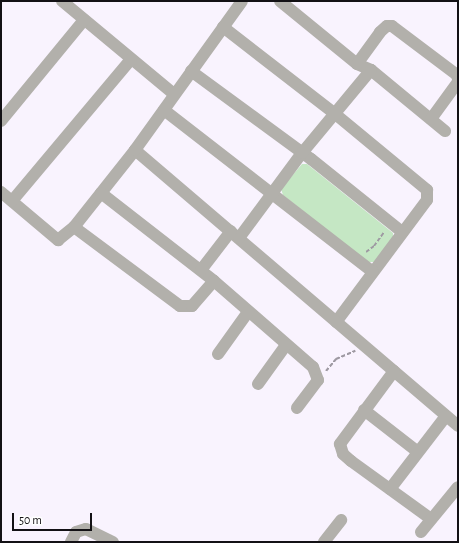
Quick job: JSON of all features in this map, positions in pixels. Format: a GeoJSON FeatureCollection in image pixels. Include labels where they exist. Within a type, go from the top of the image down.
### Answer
{"type":"FeatureCollection","features":[{"type":"Feature","properties":{"kind":"street"},"geometry":{"type":"LineString","coordinates":[[62,1],[174,94]]}},
{"type":"Feature","properties":{"kind":"street"},"geometry":{"type":"LineString","coordinates":[[1,192],[58,240],[74,227],[135,150],[242,1]]}},
{"type":"Feature","properties":{"kind":"street"},"geometry":{"type":"LineString","coordinates":[[280,1],[357,64],[371,70],[445,131]]}},
{"type":"Feature","properties":{"kind":"street"},"geometry":{"type":"LineString","coordinates":[[1,121],[84,20]]}},
{"type":"Feature","properties":{"kind":"street"},"geometry":{"type":"LineString","coordinates":[[357,64],[380,32],[387,26],[392,26],[457,75],[458,80],[431,119]]}},
{"type":"Feature","properties":{"kind":"street"},"geometry":{"type":"LineString","coordinates":[[223,27],[334,113],[427,190],[427,200],[336,322]]}},
{"type":"Feature","properties":{"kind":"street"},"geometry":{"type":"LineString","coordinates":[[12,201],[131,59]]}},
{"type":"Feature","properties":{"kind":"street"},"geometry":{"type":"LineString","coordinates":[[201,270],[272,195],[302,153],[371,70]]}},
{"type":"Feature","properties":{"kind":"street"},"geometry":{"type":"LineString","coordinates":[[191,71],[302,153],[402,232]]}},
{"type":"Feature","properties":{"kind":"street"},"geometry":{"type":"LineString","coordinates":[[164,110],[373,272]]}},
{"type":"Feature","properties":{"kind":"street"},"geometry":{"type":"LineString","coordinates":[[135,150],[235,234],[365,347],[453,419],[418,452],[390,489]]}},
{"type":"Feature","properties":{"kind":"street"},"geometry":{"type":"LineString","coordinates":[[101,193],[201,270],[317,374],[318,380],[297,408]]}},
{"type":"Feature","properties":{"kind":"street"},"geometry":{"type":"LineString","coordinates":[[74,227],[180,306],[192,306],[214,281]]}},
{"type":"Feature","properties":{"kind":"street"},"geometry":{"type":"LineString","coordinates":[[218,354],[248,312]]}},
{"type":"Feature","properties":{"kind":"street"},"geometry":{"type":"LineString","coordinates":[[258,384],[286,345]]}},
{"type":"Feature","properties":{"kind":"street"},"geometry":{"type":"LineString","coordinates":[[394,371],[340,444],[343,454],[431,519]]}},
{"type":"Feature","properties":{"kind":"street"},"geometry":{"type":"LineString","coordinates":[[364,410],[418,452]]}},
{"type":"Feature","properties":{"kind":"street"},"geometry":{"type":"LineString","coordinates":[[421,532],[458,487]]}},
{"type":"Feature","properties":{"kind":"street"},"geometry":{"type":"LineString","coordinates":[[324,542],[341,520]]}},
{"type":"Feature","properties":{"kind":"street"},"geometry":{"type":"LineString","coordinates":[[71,542],[76,532],[86,529],[113,542]]}},
{"type":"Feature","properties":{"kind":"path"},"geometry":{"type":"LineString","coordinates":[[374,246],[390,222]]}},
{"type":"Feature","properties":{"kind":"path"},"geometry":{"type":"LineString","coordinates":[[317,374],[326,371],[336,359],[365,347]]}},
{"type":"Feature","properties":{"kind":"green space"},"geometry":{"type":"Polygon","coordinates":[[[302,164],[307,164],[393,233],[393,238],[374,262],[367,262],[283,195],[281,189],[302,164]]]}}]}
